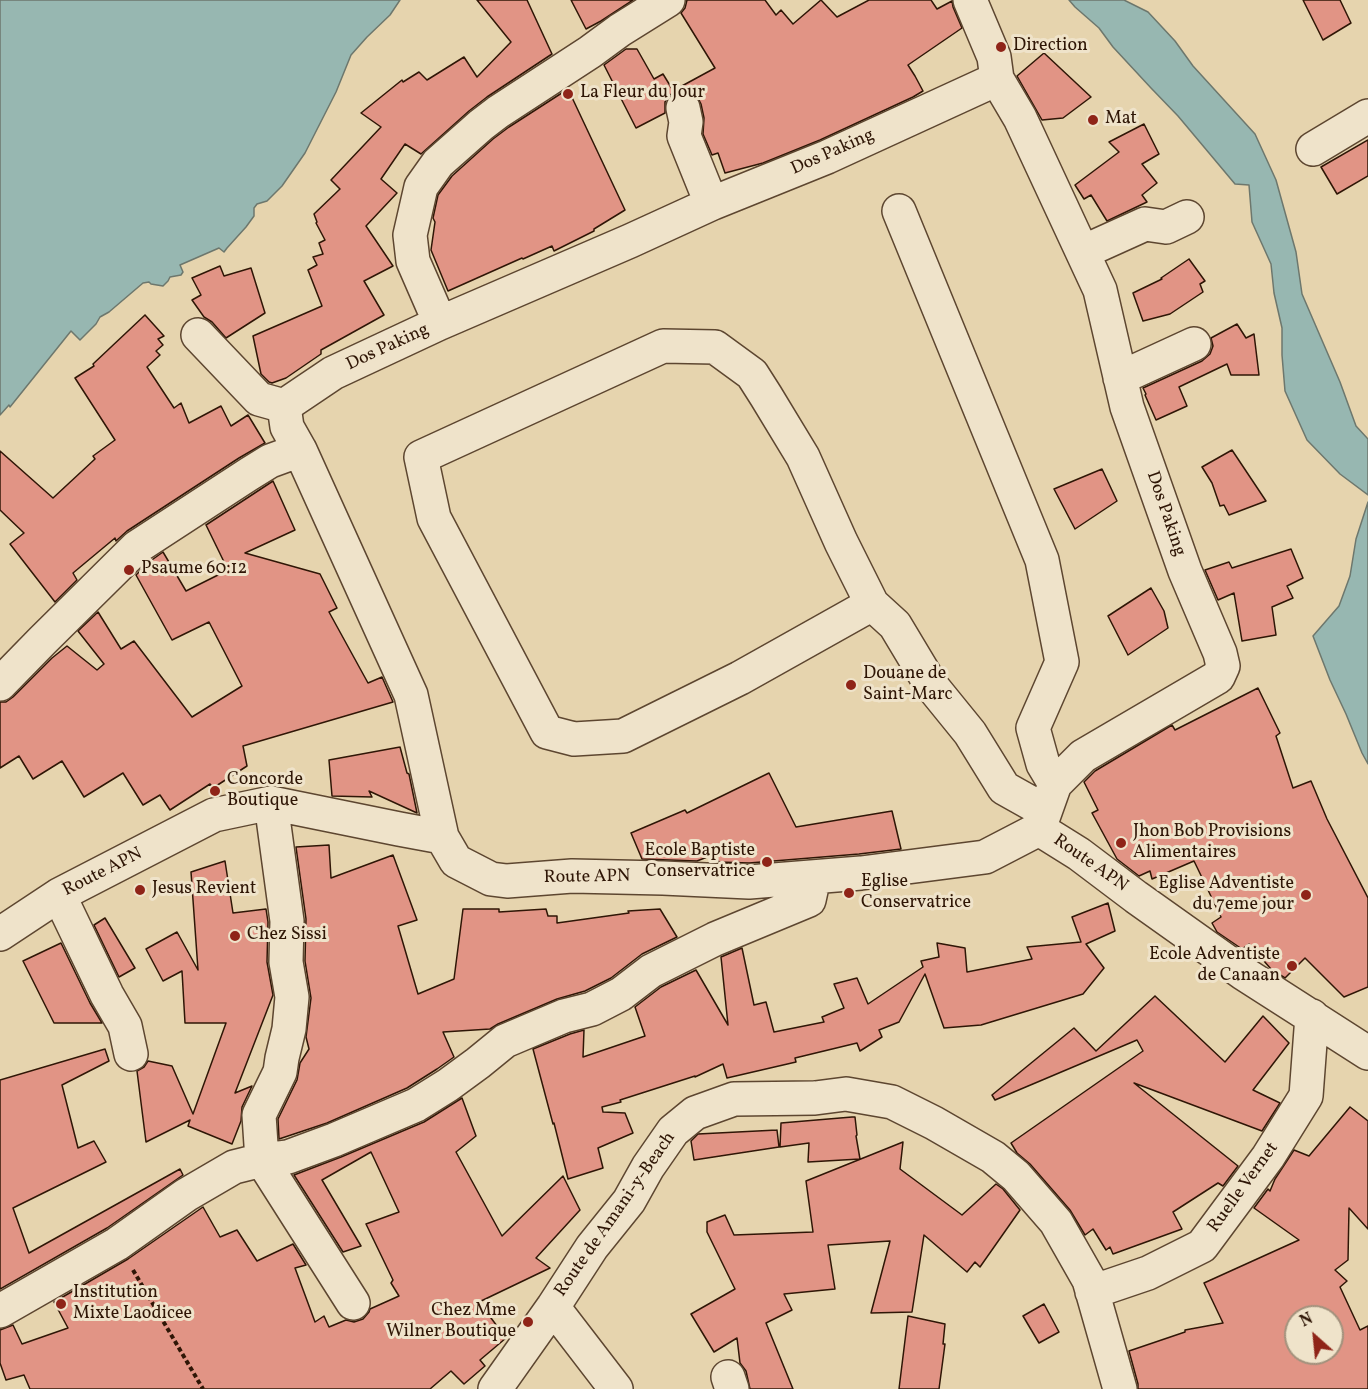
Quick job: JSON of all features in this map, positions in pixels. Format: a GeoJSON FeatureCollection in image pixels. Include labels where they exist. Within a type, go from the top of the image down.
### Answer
{"type":"FeatureCollection","features":[{"type":"Feature","properties":{"kind":"street"},"geometry":{"type":"LineString","coordinates":[[440,323],[413,261],[410,235],[421,187],[438,163],[498,112],[668,0]]}},
{"type":"Feature","properties":{"kind":"street"},"geometry":{"type":"LineString","coordinates":[[970,0],[994,57],[997,79]]}},
{"type":"Feature","properties":{"kind":"street","name":"Dos Paking"},"geometry":{"type":"LineString","coordinates":[[284,406],[333,373],[440,323],[620,246],[713,203],[827,157],[997,79],[1020,118],[1100,290],[1127,406],[1185,572],[1220,653],[1223,666],[1218,677],[1083,756],[1047,808]]}},
{"type":"Feature","properties":{"kind":"street"},"geometry":{"type":"LineString","coordinates":[[683,108],[686,122],[684,136],[713,203]]}},
{"type":"Feature","properties":{"kind":"street"},"geometry":{"type":"LineString","coordinates":[[1313,149],[1368,116]]}},
{"type":"Feature","properties":{"kind":"street"},"geometry":{"type":"LineString","coordinates":[[900,211],[1042,560],[1062,662],[1033,728],[1043,764],[1047,808]]}},
{"type":"Feature","properties":{"kind":"street"},"geometry":{"type":"LineString","coordinates":[[1083,252],[1145,224],[1166,227],[1187,217]]}},
{"type":"Feature","properties":{"kind":"street"},"geometry":{"type":"LineString","coordinates":[[198,335],[259,399],[284,406],[286,427],[300,450],[411,695],[442,837]]}},
{"type":"Feature","properties":{"kind":"street"},"geometry":{"type":"LineString","coordinates":[[1120,378],[1194,344]]}},
{"type":"Feature","properties":{"kind":"street"},"geometry":{"type":"LineString","coordinates":[[872,604],[740,678],[623,736],[574,739],[548,732],[434,518],[422,457],[663,346],[715,347],[752,374],[803,457],[872,604],[895,625],[931,685],[970,733],[1004,788],[1047,808]]}},
{"type":"Feature","properties":{"kind":"street"},"geometry":{"type":"LineString","coordinates":[[0,684],[137,547],[270,461],[300,450]]}},
{"type":"Feature","properties":{"kind":"street"},"geometry":{"type":"LineString","coordinates":[[271,802],[287,921],[286,962],[292,997],[280,1072],[259,1115],[262,1160],[353,1303]]}},
{"type":"Feature","properties":{"kind":"street","name":"Route APN"},"geometry":{"type":"LineString","coordinates":[[0,934],[59,895],[214,815],[271,802],[442,837],[456,861],[491,879],[507,881],[572,876],[749,882],[902,868],[986,856],[1047,808],[1080,854],[1136,897],[1243,973],[1368,1053]]}},
{"type":"Feature","properties":{"kind":"street"},"geometry":{"type":"LineString","coordinates":[[0,1311],[117,1244],[186,1195],[234,1167],[288,1157],[416,1105],[448,1085],[505,1041],[564,1016],[592,1008],[621,994],[651,971],[715,939],[809,900],[814,877]]}},
{"type":"Feature","properties":{"kind":"street"},"geometry":{"type":"LineString","coordinates":[[59,895],[107,995],[125,1026],[131,1054]]}},
{"type":"Feature","properties":{"kind":"street","name":"Ruelle Vernet"},"geometry":{"type":"LineString","coordinates":[[1092,1292],[1148,1273],[1202,1246],[1268,1157],[1306,1096],[1312,1016]]}},
{"type":"Feature","properties":{"kind":"street","name":"Route de Amani-y-Beach"},"geometry":{"type":"LineString","coordinates":[[495,1389],[592,1247],[629,1201],[648,1167],[673,1131],[695,1113],[735,1099],[815,1098],[846,1094],[892,1102],[993,1157],[1016,1176],[1056,1222],[1089,1280],[1120,1389]]}},
{"type":"Feature","properties":{"kind":"street"},"geometry":{"type":"LineString","coordinates":[[553,1306],[616,1389]]}},
{"type":"Feature","properties":{"kind":"path"},"geometry":{"type":"LineString","coordinates":[[117,1244],[203,1389]]}},
{"type":"Feature","properties":{"kind":"water"},"geometry":{"type":"Polygon","coordinates":[[[0,0],[400,0],[390,15],[351,55],[336,92],[305,153],[282,186],[267,201],[257,204],[254,208],[254,216],[224,252],[219,248],[180,265],[183,272],[181,275],[170,277],[163,286],[149,282],[143,283],[100,317],[80,340],[71,331],[10,407],[9,405],[0,415],[0,0]]]}},
{"type":"Feature","properties":{"kind":"water"},"geometry":{"type":"Polygon","coordinates":[[[1069,0],[1124,0],[1148,12],[1255,134],[1276,180],[1296,252],[1302,294],[1340,382],[1356,426],[1368,439],[1368,495],[1340,474],[1307,440],[1285,391],[1282,328],[1274,293],[1271,264],[1252,222],[1249,185],[1235,184],[1178,116],[1113,47],[1099,28],[1069,0]]]}},
{"type":"Feature","properties":{"kind":"water"},"geometry":{"type":"Polygon","coordinates":[[[1368,502],[1368,764],[1313,636],[1339,606],[1350,576],[1356,539],[1368,502]]]}},
{"type":"Feature","properties":{"kind":"building"},"geometry":{"type":"Polygon","coordinates":[[[477,0],[527,0],[552,54],[487,97],[421,154],[405,144],[381,179],[397,193],[366,226],[393,266],[364,281],[384,315],[321,350],[321,354],[286,378],[269,382],[261,374],[253,336],[322,306],[308,270],[317,265],[313,257],[323,254],[319,243],[325,240],[314,214],[340,189],[331,180],[381,127],[361,113],[402,80],[403,82],[419,72],[427,80],[464,57],[477,77],[511,42],[477,0]]]}},
{"type":"Feature","properties":{"kind":"building"},"geometry":{"type":"Polygon","coordinates":[[[571,0],[633,0],[586,29],[571,0]]]}},
{"type":"Feature","properties":{"kind":"building"},"geometry":{"type":"Polygon","coordinates":[[[687,0],[765,0],[776,15],[781,10],[793,24],[821,0],[837,17],[869,0],[931,0],[937,9],[952,1],[962,28],[908,65],[923,91],[820,140],[763,163],[725,173],[718,153],[712,155],[703,134],[704,118],[697,96],[689,90],[681,90],[680,87],[715,68],[681,13],[687,0]]]}},
{"type":"Feature","properties":{"kind":"building"},"geometry":{"type":"Polygon","coordinates":[[[1303,0],[1340,0],[1351,23],[1323,40],[1303,0]]]}},
{"type":"Feature","properties":{"kind":"building"},"geometry":{"type":"Polygon","coordinates":[[[626,49],[637,49],[654,79],[663,74],[674,92],[665,102],[665,113],[636,128],[604,65],[626,49]]]}},
{"type":"Feature","properties":{"kind":"building"},"geometry":{"type":"Polygon","coordinates":[[[1044,53],[1091,97],[1063,118],[1042,120],[1017,76],[1044,53]]]}},
{"type":"Feature","properties":{"kind":"building"},"geometry":{"type":"Polygon","coordinates":[[[568,89],[625,210],[594,231],[554,251],[552,246],[448,291],[431,250],[435,222],[433,218],[438,195],[452,176],[493,139],[568,89]]]}},
{"type":"Feature","properties":{"kind":"building"},"geometry":{"type":"Polygon","coordinates":[[[1144,124],[1159,154],[1142,164],[1157,183],[1142,195],[1147,202],[1107,221],[1091,195],[1084,199],[1075,185],[1119,152],[1109,142],[1144,124]]]}},
{"type":"Feature","properties":{"kind":"building"},"geometry":{"type":"Polygon","coordinates":[[[1368,140],[1368,176],[1337,194],[1321,167],[1368,140]]]}},
{"type":"Feature","properties":{"kind":"building"},"geometry":{"type":"Polygon","coordinates":[[[1189,259],[1205,281],[1200,284],[1203,292],[1170,314],[1143,321],[1133,293],[1162,279],[1189,259]]]}},
{"type":"Feature","properties":{"kind":"building"},"geometry":{"type":"Polygon","coordinates":[[[220,266],[224,276],[251,268],[265,313],[226,338],[212,322],[204,317],[192,300],[201,295],[192,278],[220,266]]]}},
{"type":"Feature","properties":{"kind":"building"},"geometry":{"type":"Polygon","coordinates":[[[145,315],[164,336],[158,339],[163,345],[156,351],[160,355],[147,367],[174,408],[181,403],[189,423],[221,406],[231,426],[248,415],[265,443],[127,531],[116,541],[115,538],[73,573],[77,580],[55,602],[10,544],[24,533],[0,510],[0,451],[53,498],[95,459],[93,456],[115,440],[75,378],[94,366],[93,364],[145,315]]]}},
{"type":"Feature","properties":{"kind":"building"},"geometry":{"type":"Polygon","coordinates":[[[1237,324],[1246,338],[1254,334],[1259,375],[1231,375],[1227,364],[1179,387],[1187,406],[1156,420],[1143,388],[1202,361],[1210,354],[1213,346],[1211,338],[1237,324]]]}},
{"type":"Feature","properties":{"kind":"building"},"geometry":{"type":"Polygon","coordinates":[[[1232,450],[1266,501],[1229,515],[1224,505],[1220,506],[1212,483],[1202,467],[1232,450]]]}},
{"type":"Feature","properties":{"kind":"building"},"geometry":{"type":"Polygon","coordinates":[[[1102,469],[1117,501],[1075,529],[1054,489],[1102,469]]]}},
{"type":"Feature","properties":{"kind":"building"},"geometry":{"type":"Polygon","coordinates":[[[273,481],[295,530],[245,553],[320,574],[337,608],[329,612],[368,683],[382,677],[393,702],[243,746],[247,766],[213,788],[210,784],[170,810],[160,795],[143,805],[123,773],[84,797],[62,761],[33,779],[19,756],[0,768],[0,702],[6,702],[13,697],[67,646],[97,670],[104,664],[78,631],[98,612],[121,649],[134,641],[192,717],[242,686],[209,622],[172,640],[136,575],[163,552],[186,591],[228,570],[206,525],[273,481]]]}},
{"type":"Feature","properties":{"kind":"building"},"geometry":{"type":"Polygon","coordinates":[[[1291,549],[1303,578],[1287,586],[1293,598],[1272,607],[1276,635],[1242,641],[1234,593],[1218,600],[1205,570],[1229,562],[1232,568],[1291,549]]]}},
{"type":"Feature","properties":{"kind":"building"},"geometry":{"type":"Polygon","coordinates":[[[1151,588],[1164,611],[1168,628],[1128,655],[1108,616],[1151,588]]]}},
{"type":"Feature","properties":{"kind":"building"},"geometry":{"type":"Polygon","coordinates":[[[1258,688],[1280,733],[1276,736],[1293,788],[1311,781],[1327,819],[1368,898],[1368,987],[1344,997],[1305,958],[1285,978],[1271,969],[1249,944],[1242,949],[1217,932],[1212,923],[1221,917],[1194,861],[1152,879],[1150,871],[1139,876],[1117,859],[1092,813],[1098,810],[1084,782],[1095,771],[1172,725],[1175,730],[1258,688]]]}},
{"type":"Feature","properties":{"kind":"building"},"geometry":{"type":"Polygon","coordinates":[[[400,747],[409,774],[417,813],[369,791],[372,797],[332,796],[329,760],[400,747]]]}},
{"type":"Feature","properties":{"kind":"building"},"geometry":{"type":"Polygon","coordinates":[[[769,773],[796,827],[892,811],[901,849],[749,863],[719,862],[715,854],[697,861],[642,859],[631,833],[685,810],[687,813],[769,773]]]}},
{"type":"Feature","properties":{"kind":"building"},"geometry":{"type":"Polygon","coordinates":[[[329,845],[331,878],[393,855],[417,920],[398,926],[418,994],[454,979],[463,909],[499,909],[499,912],[546,909],[548,916],[557,916],[557,923],[629,913],[628,911],[660,909],[677,937],[642,954],[611,978],[585,991],[557,999],[490,1029],[443,1032],[454,1057],[437,1069],[407,1088],[327,1123],[279,1139],[278,1119],[297,1080],[300,1063],[309,1049],[306,1037],[311,998],[305,961],[306,919],[296,847],[329,845]]]}},
{"type":"Feature","properties":{"kind":"building"},"geometry":{"type":"Polygon","coordinates":[[[225,861],[233,913],[266,909],[268,922],[267,962],[273,995],[235,1093],[252,1086],[242,1107],[241,1121],[232,1144],[188,1126],[190,1120],[146,1142],[137,1071],[148,1061],[172,1066],[193,1114],[226,1023],[185,1023],[182,971],[163,981],[146,949],[177,932],[198,970],[191,872],[225,861]]]}},
{"type":"Feature","properties":{"kind":"building"},"geometry":{"type":"Polygon","coordinates":[[[1108,903],[1115,931],[1086,944],[1104,968],[1083,994],[981,1025],[944,1028],[925,974],[899,1022],[879,1030],[882,1037],[860,1051],[857,1043],[795,1058],[796,1062],[727,1078],[723,1064],[695,1077],[602,1107],[603,1112],[625,1113],[633,1133],[598,1148],[603,1168],[568,1179],[533,1049],[584,1030],[583,1057],[645,1036],[635,1007],[661,987],[696,970],[728,1025],[721,957],[742,948],[754,1005],[766,1002],[774,1032],[824,1022],[822,1017],[844,1008],[834,984],[857,978],[868,1004],[923,967],[921,961],[939,957],[937,943],[965,948],[967,972],[1032,959],[1027,947],[1081,942],[1072,917],[1108,903]]]}},
{"type":"Feature","properties":{"kind":"building"},"geometry":{"type":"Polygon","coordinates":[[[105,918],[135,968],[119,977],[94,925],[105,918]]]}},
{"type":"Feature","properties":{"kind":"building"},"geometry":{"type":"Polygon","coordinates":[[[61,943],[102,1023],[54,1023],[23,961],[61,943]]]}},
{"type":"Feature","properties":{"kind":"building"},"geometry":{"type":"Polygon","coordinates":[[[1155,996],[1225,1062],[1263,1016],[1289,1043],[1253,1090],[1280,1103],[1262,1131],[1134,1083],[1238,1166],[1223,1186],[1218,1183],[1173,1212],[1182,1229],[1113,1254],[1110,1247],[1106,1250],[1093,1229],[1085,1235],[1070,1210],[1030,1164],[1017,1153],[1011,1143],[1143,1051],[1137,1040],[995,1100],[992,1095],[1074,1028],[1096,1051],[1155,996]]]}},
{"type":"Feature","properties":{"kind":"building"},"geometry":{"type":"Polygon","coordinates":[[[105,1049],[109,1061],[62,1085],[78,1148],[94,1141],[106,1162],[13,1208],[29,1253],[180,1169],[183,1175],[107,1228],[0,1289],[0,1080],[105,1049]]]}},
{"type":"Feature","properties":{"kind":"building"},"geometry":{"type":"Polygon","coordinates":[[[462,1098],[476,1136],[456,1152],[502,1236],[563,1176],[580,1210],[536,1258],[550,1268],[479,1302],[506,1338],[480,1360],[485,1366],[464,1384],[451,1371],[430,1389],[30,1389],[24,1375],[6,1380],[0,1363],[0,1330],[13,1325],[22,1344],[68,1328],[54,1302],[128,1259],[203,1207],[220,1237],[237,1230],[257,1261],[293,1244],[306,1265],[295,1268],[315,1322],[324,1316],[329,1327],[346,1320],[354,1322],[363,1319],[370,1309],[399,1296],[391,1283],[393,1280],[366,1224],[399,1212],[371,1152],[322,1180],[361,1246],[343,1252],[294,1175],[424,1122],[462,1098]]]}},
{"type":"Feature","properties":{"kind":"building"},"geometry":{"type":"Polygon","coordinates":[[[1350,1107],[1368,1121],[1368,1229],[1349,1208],[1348,1260],[1335,1270],[1347,1281],[1340,1287],[1360,1330],[1368,1326],[1368,1389],[1138,1389],[1129,1351],[1185,1332],[1185,1330],[1223,1323],[1204,1283],[1299,1240],[1254,1208],[1268,1189],[1270,1191],[1294,1150],[1309,1156],[1350,1107]]]}},
{"type":"Feature","properties":{"kind":"building"},"geometry":{"type":"Polygon","coordinates":[[[855,1117],[860,1159],[808,1162],[809,1143],[780,1147],[781,1123],[855,1117]]]}},
{"type":"Feature","properties":{"kind":"building"},"geometry":{"type":"Polygon","coordinates":[[[777,1130],[779,1147],[694,1160],[691,1141],[698,1134],[777,1130]]]}},
{"type":"Feature","properties":{"kind":"building"},"geometry":{"type":"Polygon","coordinates":[[[903,1142],[900,1169],[962,1215],[996,1184],[1020,1210],[980,1267],[975,1262],[967,1272],[924,1235],[912,1312],[871,1313],[890,1241],[828,1245],[835,1289],[784,1294],[792,1310],[766,1323],[793,1389],[750,1389],[746,1371],[740,1363],[737,1338],[714,1352],[691,1314],[735,1289],[707,1232],[707,1222],[725,1215],[734,1235],[813,1232],[806,1181],[903,1142]]]}},
{"type":"Feature","properties":{"kind":"building"},"geometry":{"type":"Polygon","coordinates":[[[1044,1304],[1059,1332],[1039,1343],[1023,1316],[1044,1304]]]}},
{"type":"Feature","properties":{"kind":"building"},"geometry":{"type":"Polygon","coordinates":[[[908,1316],[945,1324],[943,1344],[945,1344],[939,1389],[899,1389],[908,1316]]]}},
{"type":"Feature","properties":{"kind":"place","name":"Direction"},"geometry":{"type":"Point","coordinates":[1001,47]}},
{"type":"Feature","properties":{"kind":"place","name":"La Fleur du Jour"},"geometry":{"type":"Point","coordinates":[568,94]}},
{"type":"Feature","properties":{"kind":"place","name":"Mat"},"geometry":{"type":"Point","coordinates":[1093,120]}},
{"type":"Feature","properties":{"kind":"place","name":"Psaume 60:12"},"geometry":{"type":"Point","coordinates":[129,570]}},
{"type":"Feature","properties":{"kind":"place","name":"Douane de Saint-Marc"},"geometry":{"type":"Point","coordinates":[851,685]}},
{"type":"Feature","properties":{"kind":"place","name":"Concorde Boutique"},"geometry":{"type":"Point","coordinates":[215,791]}},
{"type":"Feature","properties":{"kind":"place","name":"Jhon Bob Provisions Alimentaires"},"geometry":{"type":"Point","coordinates":[1121,843]}},
{"type":"Feature","properties":{"kind":"place","name":"Ecole Baptiste Conservatrice"},"geometry":{"type":"Point","coordinates":[767,862]}},
{"type":"Feature","properties":{"kind":"place","name":"Jesus Revient"},"geometry":{"type":"Point","coordinates":[140,890]}},
{"type":"Feature","properties":{"kind":"place","name":"Eglise Conservatrice"},"geometry":{"type":"Point","coordinates":[849,893]}},
{"type":"Feature","properties":{"kind":"place","name":"Eglise Adventiste du 7eme jour"},"geometry":{"type":"Point","coordinates":[1306,895]}},
{"type":"Feature","properties":{"kind":"place","name":"Chez Sissi"},"geometry":{"type":"Point","coordinates":[235,936]}},
{"type":"Feature","properties":{"kind":"place","name":"Ecole Adventiste de Canaan"},"geometry":{"type":"Point","coordinates":[1292,966]}},
{"type":"Feature","properties":{"kind":"place","name":"Institution Mixte Laodicee"},"geometry":{"type":"Point","coordinates":[61,1304]}},
{"type":"Feature","properties":{"kind":"place","name":"Chez Mme Wilner Boutique"},"geometry":{"type":"Point","coordinates":[528,1322]}}]}
